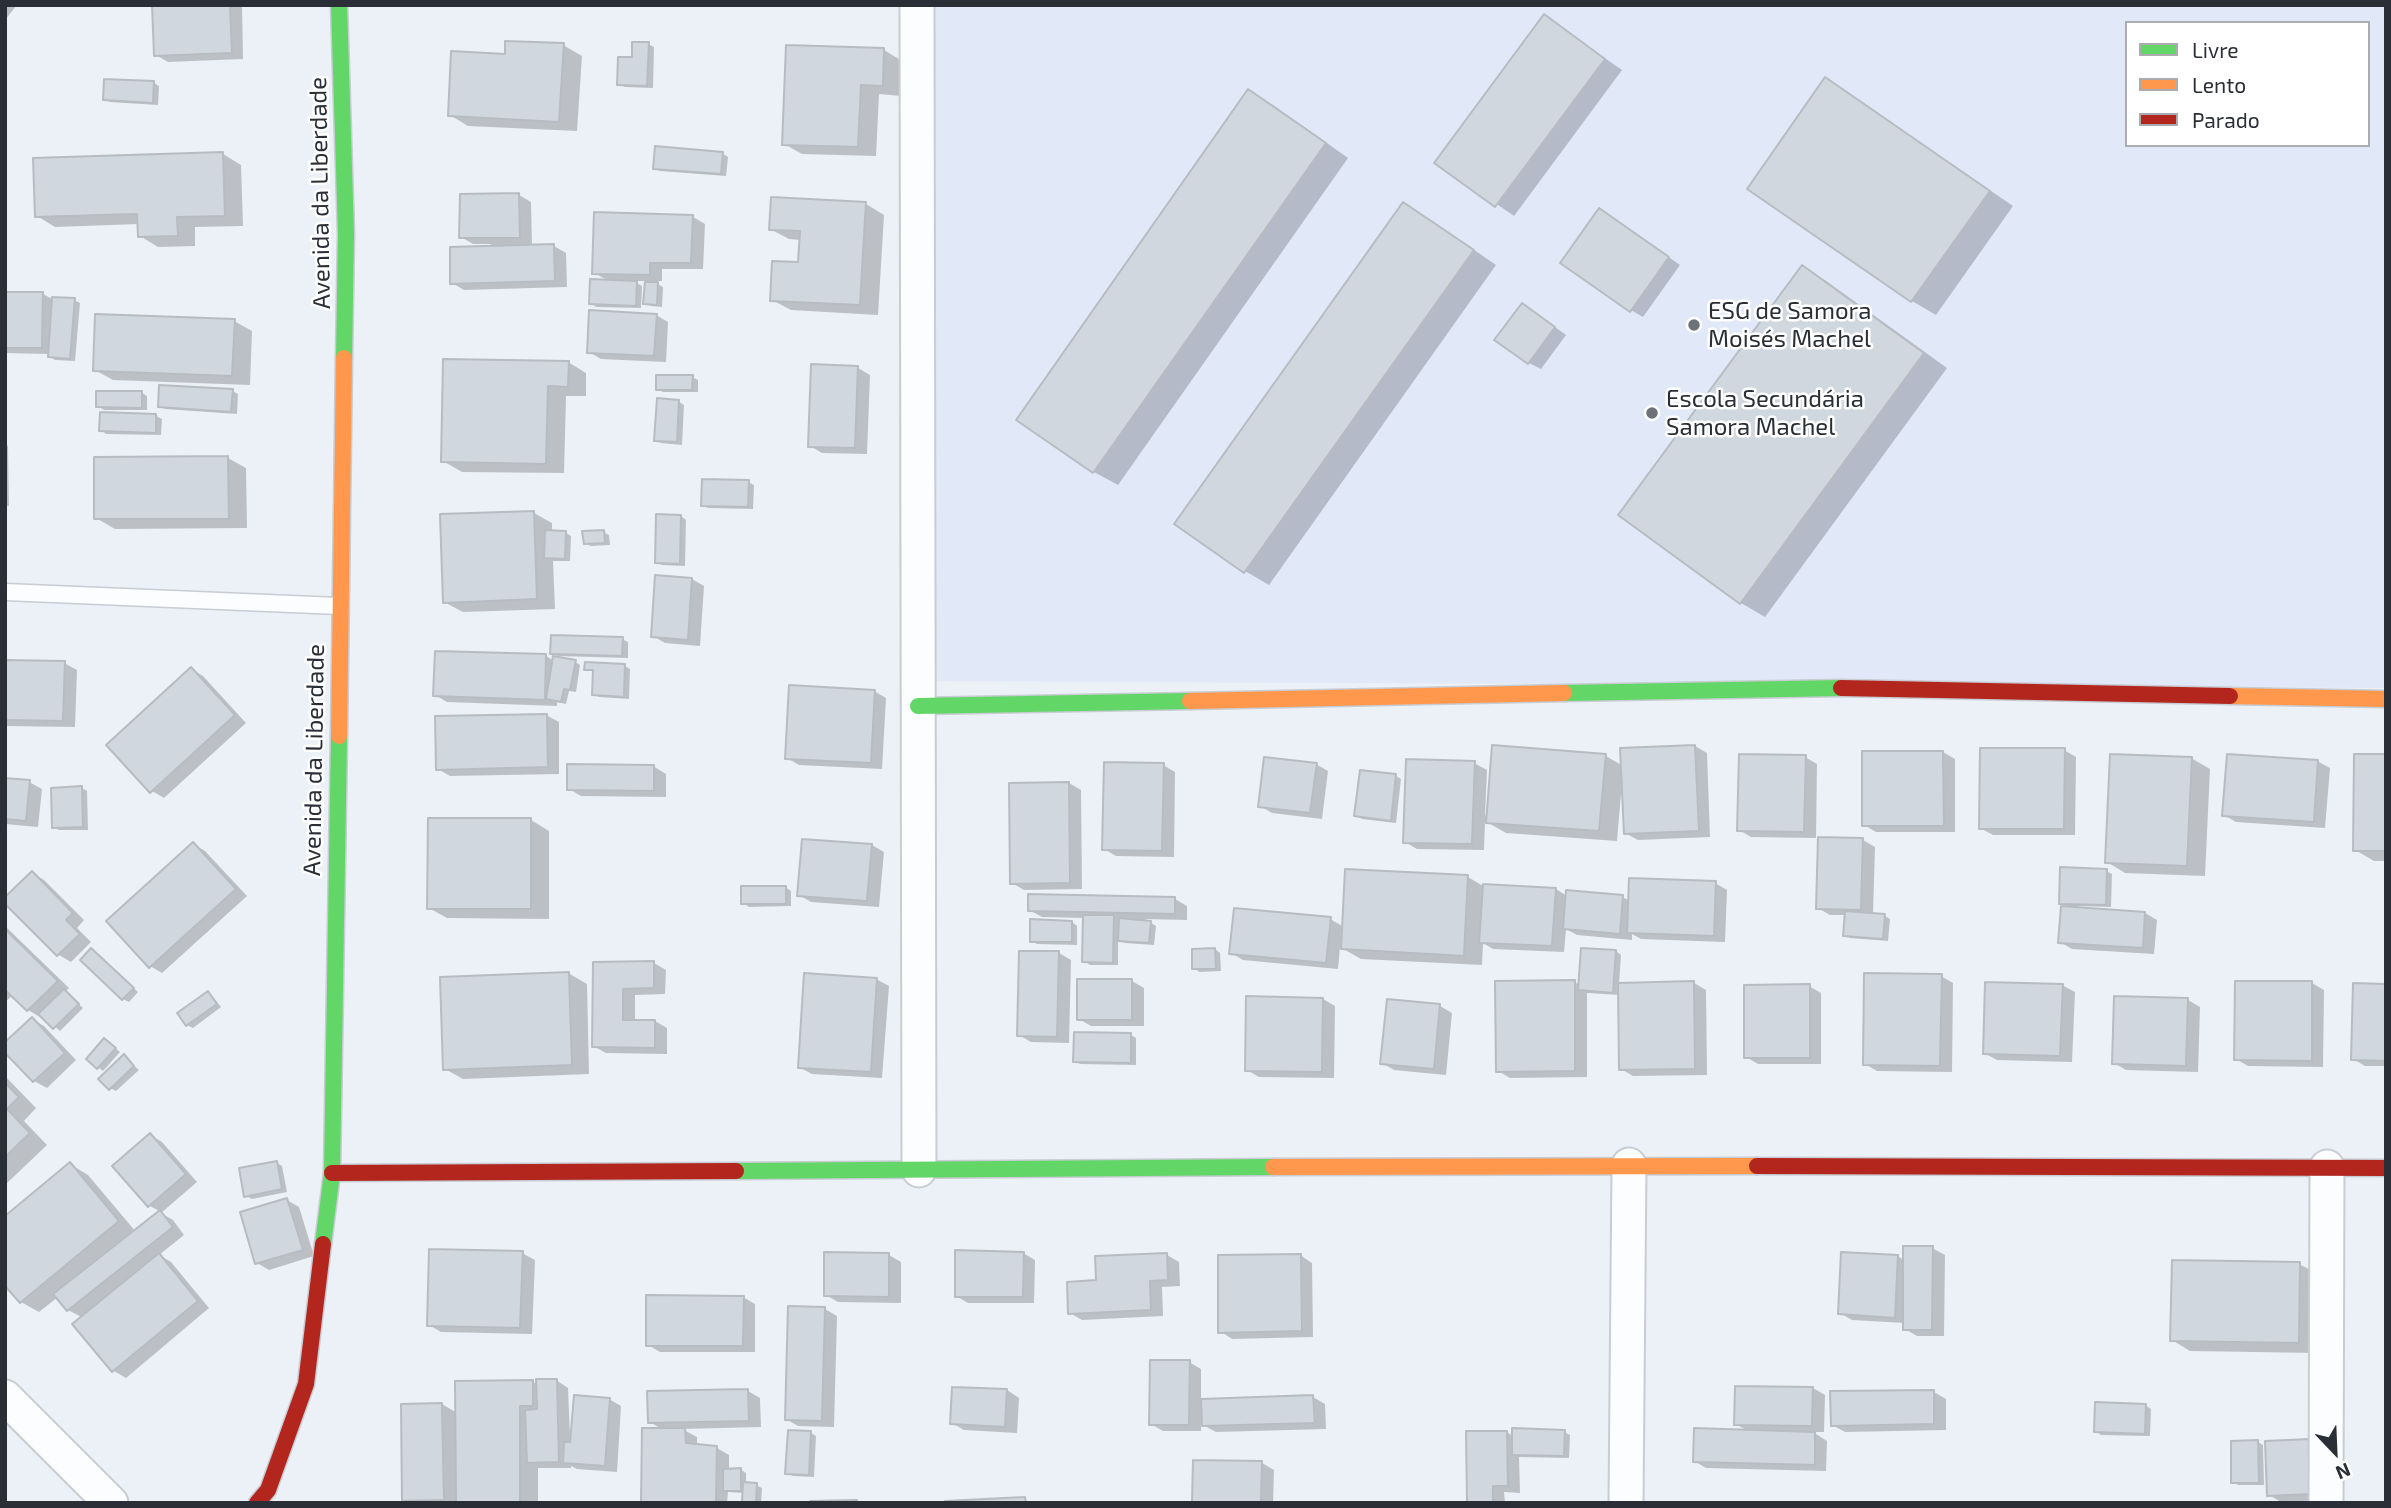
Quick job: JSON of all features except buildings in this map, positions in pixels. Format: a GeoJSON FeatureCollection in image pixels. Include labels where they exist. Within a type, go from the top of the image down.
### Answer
{"type":"FeatureCollection","features":[{"type":"Feature","properties":{"kind":"street","name":"Avenida da Liberdade"},"geometry":{"type":"LineString","coordinates":[[270,1499],[306,1384],[332,1173],[346,234],[339,5]]}},
{"type":"Feature","properties":{"kind":"street"},"geometry":{"type":"LineString","coordinates":[[917,5],[919,1170]]}},
{"type":"Feature","properties":{"kind":"street"},"geometry":{"type":"LineString","coordinates":[[918,706],[1822,688],[2386,699]]}},
{"type":"Feature","properties":{"kind":"street"},"geometry":{"type":"LineString","coordinates":[[332,1173],[1629,1165],[2386,1168]]}},
{"type":"Feature","properties":{"kind":"street"},"geometry":{"type":"LineString","coordinates":[[1626,1503],[1629,1165]]}},
{"type":"Feature","properties":{"kind":"street"},"geometry":{"type":"LineString","coordinates":[[2326,1503],[2327,1167]]}},
{"type":"Feature","properties":{"kind":"street"},"geometry":{"type":"LineString","coordinates":[[5,1397],[111,1503]]}},
{"type":"Feature","properties":{"kind":"lane"},"geometry":{"type":"LineString","coordinates":[[5,593],[339,606]]}},
{"type":"Feature","properties":{"kind":"shaded area","name":"Escola Secundária Samora Machel"},"geometry":{"type":"Polygon","coordinates":[[[912,5],[2386,5],[2386,688],[922,681],[912,5]]]}},
{"type":"Feature","properties":{"kind":"traffic: fast"},"geometry":{"type":"LineString","coordinates":[[339,5],[346,234],[344,358]]}},
{"type":"Feature","properties":{"kind":"traffic: fast"},"geometry":{"type":"LineString","coordinates":[[1564,693],[1841,688]]}},
{"type":"Feature","properties":{"kind":"traffic: fast"},"geometry":{"type":"LineString","coordinates":[[918,706],[1190,701]]}},
{"type":"Feature","properties":{"kind":"traffic: fast"},"geometry":{"type":"LineString","coordinates":[[323,1244],[332,1173],[339,736]]}},
{"type":"Feature","properties":{"kind":"traffic: fast"},"geometry":{"type":"LineString","coordinates":[[736,1171],[1273,1167]]}},
{"type":"Feature","properties":{"kind":"traffic: slow"},"geometry":{"type":"LineString","coordinates":[[339,736],[344,358]]}},
{"type":"Feature","properties":{"kind":"traffic: slow"},"geometry":{"type":"LineString","coordinates":[[1190,701],[1564,693]]}},
{"type":"Feature","properties":{"kind":"traffic: slow"},"geometry":{"type":"LineString","coordinates":[[2230,696],[2386,699]]}},
{"type":"Feature","properties":{"kind":"traffic: slow"},"geometry":{"type":"LineString","coordinates":[[1273,1167],[1757,1166]]}},
{"type":"Feature","properties":{"kind":"traffic: jam"},"geometry":{"type":"LineString","coordinates":[[1841,688],[2230,696]]}},
{"type":"Feature","properties":{"kind":"traffic: jam"},"geometry":{"type":"LineString","coordinates":[[1757,1166],[2386,1168]]}},
{"type":"Feature","properties":{"kind":"traffic: jam"},"geometry":{"type":"LineString","coordinates":[[332,1173],[736,1171]]}},
{"type":"Feature","properties":{"kind":"traffic: jam"},"geometry":{"type":"LineString","coordinates":[[257,1503],[268,1490],[306,1384],[323,1244]]}},
{"type":"Feature","properties":{"kind":"place","name":"ESG de Samora Moisés Machel"},"geometry":{"type":"Point","coordinates":[1694,325]}},
{"type":"Feature","properties":{"kind":"place","name":"Escola Secundária Samora Machel"},"geometry":{"type":"Point","coordinates":[1652,413]}}]}
